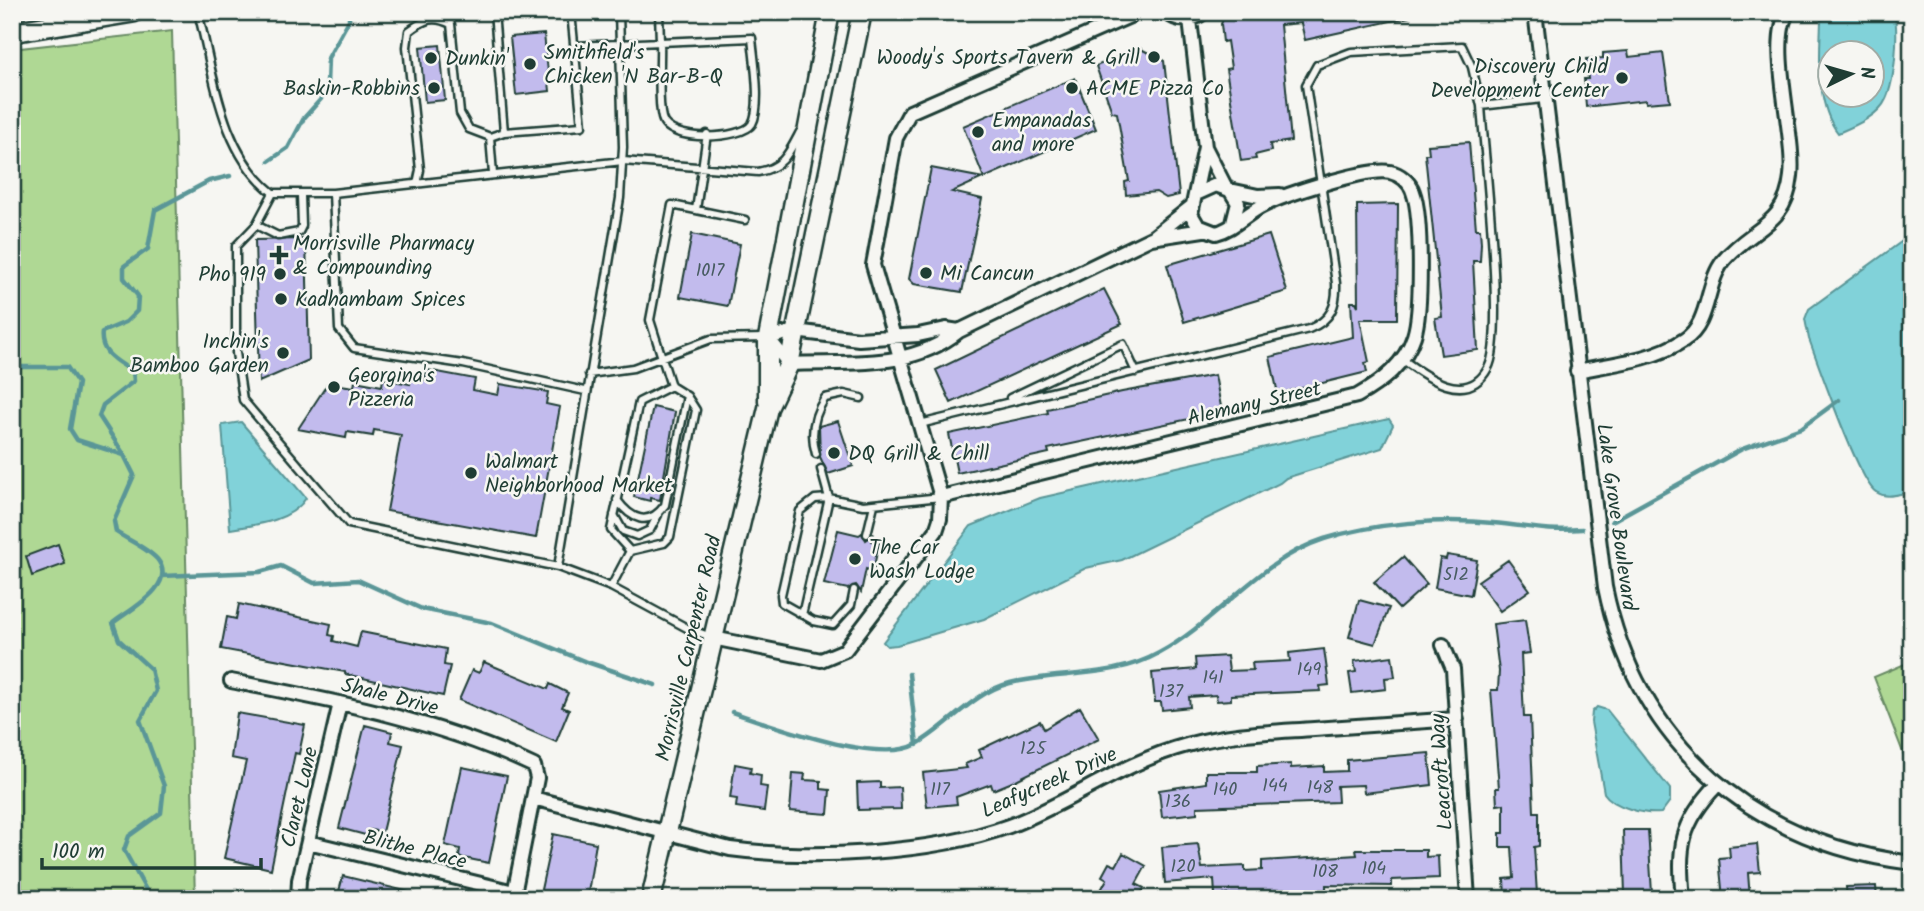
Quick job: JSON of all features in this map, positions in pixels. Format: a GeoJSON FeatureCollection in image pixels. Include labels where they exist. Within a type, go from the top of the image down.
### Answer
{"type":"FeatureCollection","features":[{"type":"Feature","properties":{"kind":"main road"},"geometry":{"type":"LineString","coordinates":[[12,32],[133,12]]}},
{"type":"Feature","properties":{"kind":"main road","name":"Morrisville Carpenter Road"},"geometry":{"type":"LineString","coordinates":[[768,408],[768,338],[830,12]]}},
{"type":"Feature","properties":{"kind":"main road","name":"Morrisville Carpenter Road"},"geometry":{"type":"LineString","coordinates":[[651,899],[768,408],[789,364],[862,12]]}},
{"type":"Feature","properties":{"kind":"street"},"geometry":{"type":"LineString","coordinates":[[712,638],[821,660],[845,650],[936,531],[940,519],[941,497],[873,265],[896,138],[910,112],[1139,12]]}},
{"type":"Feature","properties":{"kind":"street"},"geometry":{"type":"LineString","coordinates":[[1166,12],[1181,20],[1190,20],[1204,12]]}},
{"type":"Feature","properties":{"kind":"street","name":"Lake Grove Boulevard"},"geometry":{"type":"LineString","coordinates":[[1535,12],[1543,99],[1605,587],[1618,638],[1636,681],[1657,716],[1689,756],[1717,785],[1761,816],[1814,841],[1850,853],[1912,863]]}},
{"type":"Feature","properties":{"kind":"street"},"geometry":{"type":"LineString","coordinates":[[1577,371],[1667,350],[1687,338],[1700,322],[1723,261],[1783,210],[1792,175],[1782,60],[1782,22],[1788,12]]}},
{"type":"Feature","properties":{"kind":"street"},"geometry":{"type":"LineString","coordinates":[[959,331],[946,329],[895,338],[859,339],[795,331],[768,338],[789,364],[857,364],[902,359],[945,342],[959,331],[1151,238],[1191,207],[1205,147],[1190,20]]}},
{"type":"Feature","properties":{"kind":"street"},"geometry":{"type":"LineString","coordinates":[[1151,238],[1203,230],[1223,231],[1233,223],[1238,203],[1205,147]]}},
{"type":"Feature","properties":{"kind":"street","name":"Alemany Street"},"geometry":{"type":"LineString","coordinates":[[941,497],[1334,403],[1372,388],[1402,359],[1414,337],[1419,303],[1413,190],[1405,180],[1386,171],[1287,195],[1258,196],[1228,189]]}},
{"type":"Feature","properties":{"kind":"street"},"geometry":{"type":"LineString","coordinates":[[1196,194],[1209,186],[1228,189]]}},
{"type":"Feature","properties":{"kind":"street","name":"Alemany Street"},"geometry":{"type":"LineString","coordinates":[[1233,223],[1287,195]]}},
{"type":"Feature","properties":{"kind":"street"},"geometry":{"type":"LineString","coordinates":[[1191,207],[1194,220],[1203,230]]}},
{"type":"Feature","properties":{"kind":"street","name":"Leacroft Way"},"geometry":{"type":"LineString","coordinates":[[1443,645],[1453,669],[1468,899]]}},
{"type":"Feature","properties":{"kind":"street","name":"Shale Drive"},"geometry":{"type":"LineString","coordinates":[[231,681],[340,704],[465,736],[534,766],[537,778],[533,798]]}},
{"type":"Feature","properties":{"kind":"street","name":"Claret Lane"},"geometry":{"type":"LineString","coordinates":[[298,899],[308,842],[340,704]]}},
{"type":"Feature","properties":{"kind":"street","name":"Leafycreek Drive"},"geometry":{"type":"LineString","coordinates":[[533,798],[730,849],[788,855],[940,843],[1009,826],[1147,758],[1200,741],[1267,732],[1457,719]]}},
{"type":"Feature","properties":{"kind":"street"},"geometry":{"type":"LineString","coordinates":[[1683,899],[1680,849],[1684,834],[1689,819],[1717,785]]}},
{"type":"Feature","properties":{"kind":"street"},"geometry":{"type":"LineString","coordinates":[[513,895],[533,798]]}},
{"type":"Feature","properties":{"kind":"street","name":"Blithe Place"},"geometry":{"type":"LineString","coordinates":[[308,842],[513,895]]}},
{"type":"Feature","properties":{"kind":"lane"},"geometry":{"type":"LineString","coordinates":[[198,12],[225,121],[254,177],[273,193],[333,193],[623,161],[758,172],[777,167],[785,160],[811,112]]}},
{"type":"Feature","properties":{"kind":"lane"},"geometry":{"type":"LineString","coordinates":[[494,12],[504,132]]}},
{"type":"Feature","properties":{"kind":"lane"},"geometry":{"type":"LineString","coordinates":[[417,184],[420,170],[407,47],[409,31],[425,19],[438,18],[451,24],[460,113],[469,129],[490,137],[504,132],[582,126],[571,12]]}},
{"type":"Feature","properties":{"kind":"lane"},"geometry":{"type":"LineString","coordinates":[[558,567],[585,391],[617,232],[623,161],[619,12]]}},
{"type":"Feature","properties":{"kind":"lane"},"geometry":{"type":"LineString","coordinates":[[575,46],[621,43],[660,42],[752,38],[756,112],[750,126],[742,133],[679,135],[669,130],[662,118],[660,42],[659,12]]}},
{"type":"Feature","properties":{"kind":"lane"},"geometry":{"type":"LineString","coordinates":[[920,424],[1309,329],[1328,318],[1334,310],[1336,291],[1306,85],[1317,65],[1351,52],[1462,46],[1472,67],[1480,106],[1492,260],[1493,358],[1479,378],[1463,386],[1451,387],[1440,385],[1402,359]]}},
{"type":"Feature","properties":{"kind":"lane"},"geometry":{"type":"LineString","coordinates":[[1480,106],[1543,99]]}},
{"type":"Feature","properties":{"kind":"lane"},"geometry":{"type":"LineString","coordinates":[[696,210],[707,135]]}},
{"type":"Feature","properties":{"kind":"lane"},"geometry":{"type":"LineString","coordinates":[[490,137],[493,174]]}},
{"type":"Feature","properties":{"kind":"lane"},"geometry":{"type":"LineString","coordinates":[[273,193],[256,225],[236,246],[236,353],[243,400],[349,524],[558,567],[611,587],[687,628],[712,638]]}},
{"type":"Feature","properties":{"kind":"lane"},"geometry":{"type":"LineString","coordinates":[[333,193],[339,328],[354,348],[463,364],[585,391]]}},
{"type":"Feature","properties":{"kind":"lane"},"geometry":{"type":"LineString","coordinates":[[256,225],[278,236],[299,232],[302,226],[301,195]]}},
{"type":"Feature","properties":{"kind":"lane"},"geometry":{"type":"LineString","coordinates":[[611,587],[631,551],[664,543],[670,537],[696,410],[687,396],[671,386],[650,320],[672,205],[745,220]]}},
{"type":"Feature","properties":{"kind":"lane"},"geometry":{"type":"LineString","coordinates":[[589,374],[633,368],[711,339],[768,338]]}},
{"type":"Feature","properties":{"kind":"lane"},"geometry":{"type":"LineString","coordinates":[[1000,403],[1123,344],[1136,372]]}},
{"type":"Feature","properties":{"kind":"lane"},"geometry":{"type":"LineString","coordinates":[[631,551],[611,530],[639,402],[671,386]]}},
{"type":"Feature","properties":{"kind":"lane"},"geometry":{"type":"LineString","coordinates":[[816,454],[811,438],[817,410],[825,398],[844,394],[861,398]]}},
{"type":"Feature","properties":{"kind":"lane"},"geometry":{"type":"LineString","coordinates":[[614,515],[623,531],[637,536],[650,530],[665,505],[687,396]]}},
{"type":"Feature","properties":{"kind":"lane"},"geometry":{"type":"LineString","coordinates":[[802,615],[829,498],[821,469]]}},
{"type":"Feature","properties":{"kind":"lane"},"geometry":{"type":"LineString","coordinates":[[854,590],[851,605],[834,625],[802,615],[782,603],[780,595],[800,511],[815,499],[829,498],[874,505],[941,497]]}},
{"type":"Feature","properties":{"kind":"lane"},"geometry":{"type":"LineString","coordinates":[[618,500],[628,515],[640,519],[658,514]]}},
{"type":"Feature","properties":{"kind":"lane"},"geometry":{"type":"LineString","coordinates":[[867,534],[874,505]]}},
{"type":"Feature","properties":{"kind":"green space"},"geometry":{"type":"Polygon","coordinates":[[[172,31],[195,899],[12,899],[12,49],[172,31]]]}},
{"type":"Feature","properties":{"kind":"green space"},"geometry":{"type":"Polygon","coordinates":[[[1912,661],[1912,776],[1874,677],[1912,661]]]}},
{"type":"Feature","properties":{"kind":"water"},"geometry":{"type":"Polygon","coordinates":[[[1894,12],[1894,68],[1885,101],[1885,38],[1821,38],[1821,20],[1844,15],[1894,12]]]}},
{"type":"Feature","properties":{"kind":"water"},"geometry":{"type":"Polygon","coordinates":[[[1826,108],[1880,108],[1865,120],[1838,133],[1826,108]]]}},
{"type":"Feature","properties":{"kind":"water"},"geometry":{"type":"Polygon","coordinates":[[[1912,234],[1912,492],[1885,496],[1876,492],[1869,484],[1850,446],[1809,339],[1805,319],[1809,309],[1912,234]]]}},
{"type":"Feature","properties":{"kind":"water"},"geometry":{"type":"Polygon","coordinates":[[[1389,419],[1393,425],[1382,448],[1286,478],[1122,560],[1086,568],[984,619],[897,645],[887,646],[883,642],[971,526],[1040,498],[1389,419]]]}},
{"type":"Feature","properties":{"kind":"water"},"geometry":{"type":"Polygon","coordinates":[[[241,422],[306,498],[300,506],[283,517],[230,529],[222,425],[241,422]]]}},
{"type":"Feature","properties":{"kind":"water"},"geometry":{"type":"Polygon","coordinates":[[[1597,707],[1607,710],[1670,789],[1670,801],[1661,813],[1630,809],[1614,802],[1604,793],[1591,722],[1592,712],[1597,707]]]}},
{"type":"Feature","properties":{"kind":"building"},"geometry":{"type":"Polygon","coordinates":[[[1226,12],[1408,12],[1409,17],[1305,40],[1301,23],[1280,25],[1291,141],[1270,144],[1271,151],[1255,155],[1256,159],[1241,161],[1226,69],[1231,68],[1221,24],[1226,12]]]}},
{"type":"Feature","properties":{"kind":"building","name":"Smithfield's Chicken 'N Bar-B-Q"},"geometry":{"type":"Polygon","coordinates":[[[544,34],[550,91],[516,95],[510,37],[544,34]]]}},
{"type":"Feature","properties":{"kind":"building"},"geometry":{"type":"Polygon","coordinates":[[[440,45],[445,100],[425,102],[420,47],[440,45]]]}},
{"type":"Feature","properties":{"kind":"building"},"geometry":{"type":"Polygon","coordinates":[[[1139,48],[1164,61],[1179,195],[1166,198],[1156,192],[1126,195],[1125,182],[1129,181],[1117,113],[1112,112],[1096,66],[1139,48]]]}},
{"type":"Feature","properties":{"kind":"building"},"geometry":{"type":"Polygon","coordinates":[[[1628,51],[1629,57],[1663,53],[1670,101],[1646,103],[1646,100],[1586,107],[1586,59],[1603,58],[1603,53],[1628,51]]]}},
{"type":"Feature","properties":{"kind":"building"},"geometry":{"type":"Polygon","coordinates":[[[1075,78],[1096,129],[984,178],[963,126],[1075,78]]]}},
{"type":"Feature","properties":{"kind":"building"},"geometry":{"type":"Polygon","coordinates":[[[1469,142],[1476,229],[1480,229],[1481,243],[1480,261],[1473,261],[1478,350],[1441,355],[1435,318],[1442,317],[1425,154],[1429,154],[1428,145],[1469,142]]]}},
{"type":"Feature","properties":{"kind":"building"},"geometry":{"type":"Polygon","coordinates":[[[931,168],[983,178],[952,192],[982,199],[962,292],[914,284],[909,279],[931,168]]]}},
{"type":"Feature","properties":{"kind":"building"},"geometry":{"type":"Polygon","coordinates":[[[1398,204],[1397,319],[1360,319],[1369,362],[1365,363],[1367,372],[1278,394],[1270,357],[1353,337],[1351,302],[1356,302],[1358,306],[1357,205],[1398,204]]]}},
{"type":"Feature","properties":{"kind":"building"},"geometry":{"type":"Polygon","coordinates":[[[692,234],[740,244],[728,306],[680,297],[692,234]]]}},
{"type":"Feature","properties":{"kind":"building"},"geometry":{"type":"Polygon","coordinates":[[[1269,235],[1287,291],[1184,322],[1167,265],[1269,235]]]}},
{"type":"Feature","properties":{"kind":"building"},"geometry":{"type":"Polygon","coordinates":[[[306,239],[309,360],[259,382],[255,240],[306,239]]]}},
{"type":"Feature","properties":{"kind":"building"},"geometry":{"type":"Polygon","coordinates":[[[1104,289],[1122,324],[951,403],[936,370],[1104,289]]]}},
{"type":"Feature","properties":{"kind":"building","name":"Walmart Neighborhood Market"},"geometry":{"type":"Polygon","coordinates":[[[427,370],[475,379],[473,390],[498,395],[500,384],[548,392],[546,404],[560,407],[536,538],[387,511],[401,435],[374,430],[373,436],[347,432],[346,438],[298,429],[328,383],[354,387],[355,381],[382,386],[383,379],[410,384],[411,377],[425,380],[427,370]]]}},
{"type":"Feature","properties":{"kind":"building"},"geometry":{"type":"Polygon","coordinates":[[[1215,375],[1222,412],[1048,449],[1049,453],[957,473],[949,434],[1048,413],[1047,409],[1122,392],[1215,375]]]}},
{"type":"Feature","properties":{"kind":"building"},"geometry":{"type":"Polygon","coordinates":[[[653,407],[675,412],[660,500],[650,498],[650,501],[634,497],[653,407]]]}},
{"type":"Feature","properties":{"kind":"building","name":"DQ Grill & Chill"},"geometry":{"type":"Polygon","coordinates":[[[838,421],[853,466],[828,474],[820,457],[819,426],[838,421]]]}},
{"type":"Feature","properties":{"kind":"building","name":"The Car Wash Lodge"},"geometry":{"type":"Polygon","coordinates":[[[838,530],[859,535],[862,533],[866,540],[873,535],[872,541],[879,543],[873,571],[866,569],[861,592],[856,585],[848,589],[824,584],[838,530]]]}},
{"type":"Feature","properties":{"kind":"building"},"geometry":{"type":"Polygon","coordinates":[[[58,544],[65,564],[32,576],[26,556],[58,544]]]}},
{"type":"Feature","properties":{"kind":"building"},"geometry":{"type":"Polygon","coordinates":[[[1447,555],[1477,560],[1471,595],[1435,588],[1440,558],[1446,559],[1447,555]]]}},
{"type":"Feature","properties":{"kind":"building"},"geometry":{"type":"Polygon","coordinates":[[[1403,557],[1427,584],[1399,609],[1374,582],[1403,557]]]}},
{"type":"Feature","properties":{"kind":"building"},"geometry":{"type":"Polygon","coordinates":[[[1508,560],[1530,590],[1500,611],[1478,581],[1508,560]]]}},
{"type":"Feature","properties":{"kind":"building"},"geometry":{"type":"Polygon","coordinates":[[[1359,600],[1389,608],[1375,644],[1349,637],[1359,600]]]}},
{"type":"Feature","properties":{"kind":"building"},"geometry":{"type":"Polygon","coordinates":[[[239,604],[331,624],[329,635],[334,636],[333,641],[357,647],[361,632],[446,649],[444,665],[450,666],[443,696],[345,672],[221,649],[227,617],[236,619],[239,604]]]}},
{"type":"Feature","properties":{"kind":"building"},"geometry":{"type":"Polygon","coordinates":[[[1525,620],[1530,653],[1521,654],[1524,717],[1530,717],[1534,812],[1539,812],[1539,846],[1534,847],[1537,894],[1505,896],[1504,879],[1514,878],[1512,847],[1500,847],[1500,833],[1504,833],[1504,804],[1497,805],[1496,788],[1499,788],[1491,690],[1498,690],[1499,671],[1493,624],[1525,620]]]}},
{"type":"Feature","properties":{"kind":"building"},"geometry":{"type":"Polygon","coordinates":[[[1324,649],[1329,685],[1320,686],[1321,691],[1231,695],[1231,700],[1217,701],[1216,695],[1189,697],[1190,707],[1162,710],[1161,702],[1155,702],[1152,673],[1196,669],[1195,658],[1227,656],[1229,671],[1253,670],[1252,663],[1290,661],[1289,653],[1324,649]]]}},
{"type":"Feature","properties":{"kind":"building"},"geometry":{"type":"Polygon","coordinates":[[[1392,656],[1395,677],[1385,678],[1386,689],[1352,693],[1349,673],[1356,672],[1354,661],[1392,656]]]}},
{"type":"Feature","properties":{"kind":"building"},"geometry":{"type":"Polygon","coordinates":[[[484,662],[548,689],[550,684],[568,693],[562,707],[569,710],[556,742],[459,700],[472,670],[479,673],[484,662]]]}},
{"type":"Feature","properties":{"kind":"building"},"geometry":{"type":"Polygon","coordinates":[[[1080,707],[1099,739],[993,790],[991,784],[956,797],[957,804],[927,807],[923,773],[967,768],[965,764],[982,757],[979,750],[1040,721],[1044,729],[1080,707]]]}},
{"type":"Feature","properties":{"kind":"building"},"geometry":{"type":"Polygon","coordinates":[[[237,713],[305,725],[299,754],[295,753],[271,869],[224,858],[246,761],[231,758],[237,713]]]}},
{"type":"Feature","properties":{"kind":"building"},"geometry":{"type":"Polygon","coordinates":[[[365,725],[392,732],[390,742],[403,745],[382,832],[370,830],[369,836],[339,828],[365,725]]]}},
{"type":"Feature","properties":{"kind":"building"},"geometry":{"type":"Polygon","coordinates":[[[1429,753],[1432,785],[1364,793],[1363,785],[1337,786],[1338,802],[1197,807],[1197,813],[1162,817],[1159,790],[1206,783],[1206,772],[1257,772],[1257,766],[1291,764],[1291,768],[1324,766],[1324,772],[1347,771],[1347,760],[1429,753]]]}},
{"type":"Feature","properties":{"kind":"building"},"geometry":{"type":"Polygon","coordinates":[[[735,764],[751,767],[750,773],[761,775],[760,786],[767,787],[764,811],[736,807],[737,799],[730,798],[735,764]]]}},
{"type":"Feature","properties":{"kind":"building"},"geometry":{"type":"Polygon","coordinates":[[[462,767],[507,776],[489,863],[459,857],[460,849],[445,845],[462,767]]]}},
{"type":"Feature","properties":{"kind":"building"},"geometry":{"type":"Polygon","coordinates":[[[793,773],[805,774],[804,780],[821,781],[821,789],[830,790],[828,814],[790,811],[793,773]]]}},
{"type":"Feature","properties":{"kind":"building"},"geometry":{"type":"Polygon","coordinates":[[[880,782],[880,788],[900,787],[901,809],[858,810],[857,783],[880,782]]]}},
{"type":"Feature","properties":{"kind":"building"},"geometry":{"type":"Polygon","coordinates":[[[1623,830],[1648,830],[1652,893],[1625,895],[1623,830]]]}},
{"type":"Feature","properties":{"kind":"building"},"geometry":{"type":"Polygon","coordinates":[[[553,834],[596,843],[587,899],[539,899],[553,834]]]}},
{"type":"Feature","properties":{"kind":"building"},"geometry":{"type":"Polygon","coordinates":[[[1198,844],[1202,868],[1245,866],[1245,871],[1262,870],[1262,861],[1357,855],[1356,850],[1426,850],[1426,857],[1438,856],[1439,878],[1392,880],[1392,886],[1326,885],[1326,891],[1215,895],[1214,879],[1165,883],[1162,847],[1198,844]]]}},
{"type":"Feature","properties":{"kind":"building"},"geometry":{"type":"Polygon","coordinates":[[[1757,844],[1760,872],[1748,873],[1750,899],[1723,899],[1719,858],[1730,857],[1729,847],[1757,844]]]}},
{"type":"Feature","properties":{"kind":"building"},"geometry":{"type":"Polygon","coordinates":[[[1123,853],[1146,866],[1136,884],[1144,888],[1138,899],[1096,899],[1107,879],[1102,876],[1109,863],[1116,866],[1123,853]]]}},
{"type":"Feature","properties":{"kind":"building"},"geometry":{"type":"Polygon","coordinates":[[[343,876],[418,894],[418,899],[337,899],[343,876]]]}},
{"type":"Feature","properties":{"kind":"building"},"geometry":{"type":"Polygon","coordinates":[[[1876,886],[1877,899],[1847,899],[1846,887],[1876,886]]]}},
{"type":"Feature","properties":{"kind":"waterway"},"geometry":{"type":"LineString","coordinates":[[269,161],[288,148],[304,118],[321,99],[327,84],[328,58],[349,20],[349,12]]}},
{"type":"Feature","properties":{"kind":"waterway"},"geometry":{"type":"LineString","coordinates":[[123,453],[99,416],[103,405],[134,381],[133,372],[111,356],[102,340],[102,332],[126,322],[137,311],[138,296],[124,278],[124,266],[148,249],[155,210],[209,181],[230,176]]}},
{"type":"Feature","properties":{"kind":"waterway"},"geometry":{"type":"LineString","coordinates":[[12,361],[16,367],[67,367],[78,383],[70,429],[77,440],[124,455],[134,475],[114,521],[116,532],[153,555],[162,569],[162,578],[149,596],[113,623],[119,640],[151,669],[156,691],[140,720],[164,786],[161,813],[129,836],[124,850],[151,899]]}},
{"type":"Feature","properties":{"kind":"waterway"},"geometry":{"type":"LineString","coordinates":[[1612,521],[1742,449],[1801,428],[1839,400]]}},
{"type":"Feature","properties":{"kind":"waterway"},"geometry":{"type":"LineString","coordinates":[[732,712],[798,734],[852,747],[900,749],[929,737],[972,702],[996,688],[1029,679],[1105,671],[1159,653],[1201,625],[1279,561],[1324,539],[1364,529],[1429,522],[1582,529]]}},
{"type":"Feature","properties":{"kind":"waterway"},"geometry":{"type":"LineString","coordinates":[[162,576],[260,572],[281,566],[314,583],[358,580],[422,609],[492,623],[584,661],[655,685]]}},
{"type":"Feature","properties":{"kind":"waterway"},"geometry":{"type":"LineString","coordinates":[[909,674],[917,745]]}},
{"type":"Feature","properties":{"kind":"place","name":"Woody's Sports Tavern & Grill"},"geometry":{"type":"Point","coordinates":[1154,57]}},
{"type":"Feature","properties":{"kind":"place","name":"Dunkin'"},"geometry":{"type":"Point","coordinates":[431,58]}},
{"type":"Feature","properties":{"kind":"place","name":"Smithfield's Chicken 'N Bar-B-Q"},"geometry":{"type":"Point","coordinates":[530,64]}},
{"type":"Feature","properties":{"kind":"place","name":"Discovery Child Development Center"},"geometry":{"type":"Point","coordinates":[1622,78]}},
{"type":"Feature","properties":{"kind":"place","name":"Baskin-Robbins"},"geometry":{"type":"Point","coordinates":[434,88]}},
{"type":"Feature","properties":{"kind":"place","name":"ACME Pizza Co"},"geometry":{"type":"Point","coordinates":[1072,88]}},
{"type":"Feature","properties":{"kind":"place","name":"Empanadas and more"},"geometry":{"type":"Point","coordinates":[978,132]}},
{"type":"Feature","properties":{"kind":"place","name":"Morrisville Pharmacy & Compounding"},"geometry":{"type":"Point","coordinates":[279,255]}},
{"type":"Feature","properties":{"kind":"place","name":"Mi Cancun"},"geometry":{"type":"Point","coordinates":[926,273]}},
{"type":"Feature","properties":{"kind":"place","name":"Pho 919"},"geometry":{"type":"Point","coordinates":[280,274]}},
{"type":"Feature","properties":{"kind":"place","name":"Kadhambam Spices"},"geometry":{"type":"Point","coordinates":[281,299]}},
{"type":"Feature","properties":{"kind":"place","name":"Inchin's Bamboo Garden"},"geometry":{"type":"Point","coordinates":[283,353]}},
{"type":"Feature","properties":{"kind":"place","name":"Georgina's Pizzeria"},"geometry":{"type":"Point","coordinates":[334,387]}},
{"type":"Feature","properties":{"kind":"place","name":"DQ Grill & Chill"},"geometry":{"type":"Point","coordinates":[834,453]}},
{"type":"Feature","properties":{"kind":"place","name":"Walmart Neighborhood Market"},"geometry":{"type":"Point","coordinates":[471,473]}},
{"type":"Feature","properties":{"kind":"place","name":"The Car Wash Lodge"},"geometry":{"type":"Point","coordinates":[855,559]}}]}
